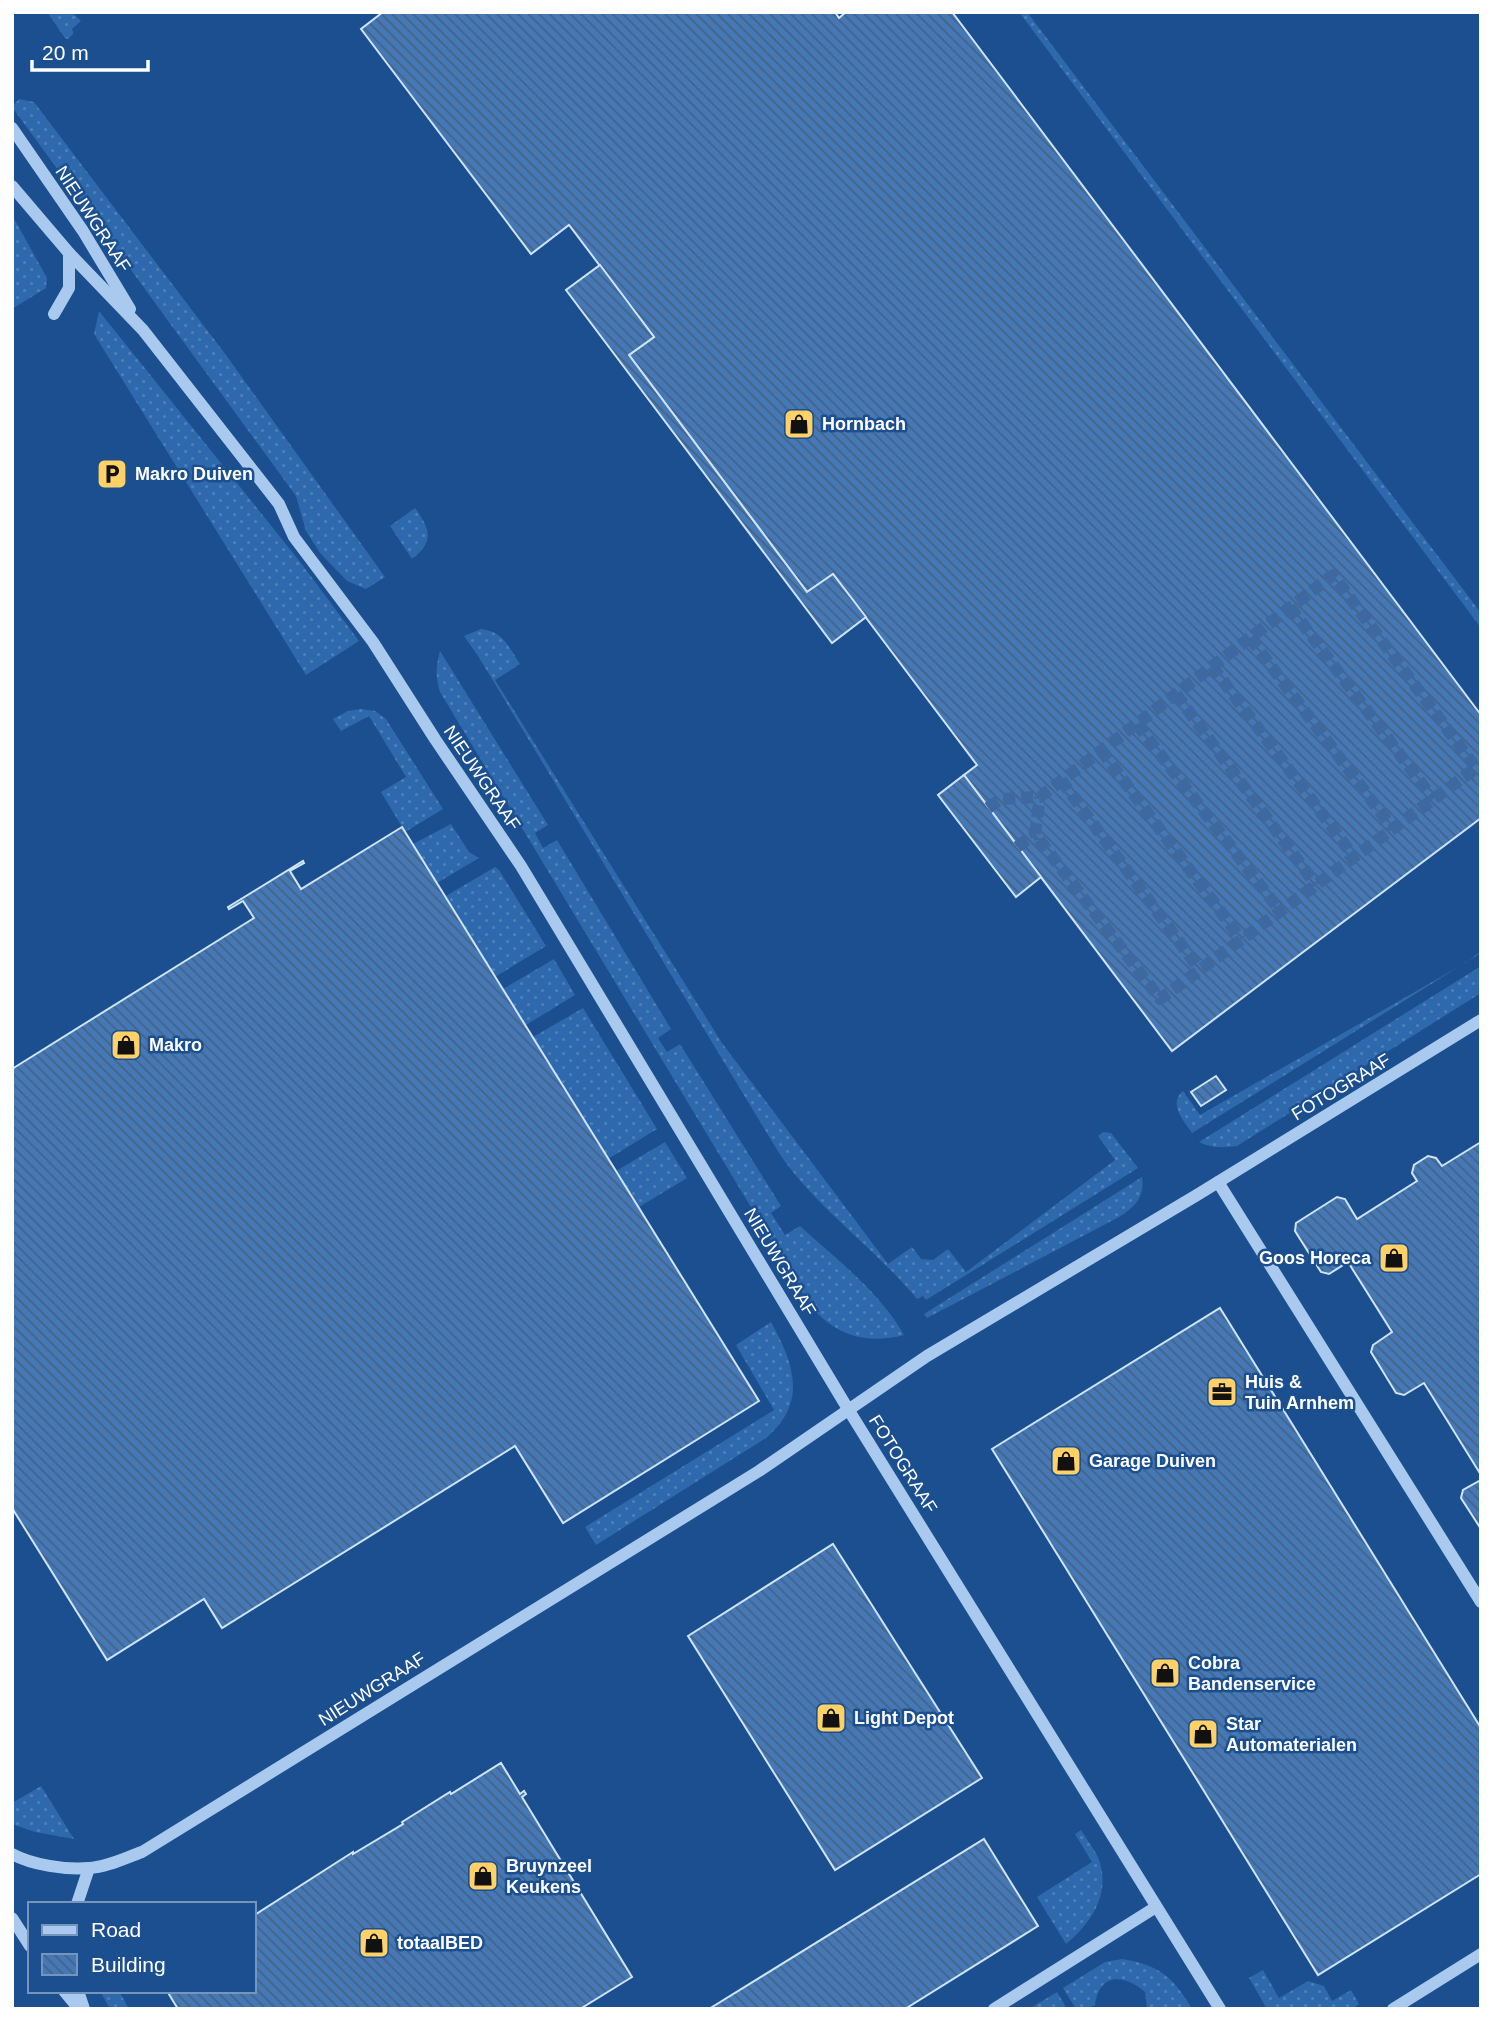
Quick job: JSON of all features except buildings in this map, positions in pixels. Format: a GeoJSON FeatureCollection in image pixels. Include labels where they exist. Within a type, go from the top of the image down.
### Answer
{"type":"FeatureCollection","features":[{"type":"Feature","properties":{"kind":"street","name":"NIEUWGRAAF"},"geometry":{"type":"LineString","coordinates":[[12,128],[83,231],[142,330]]}},
{"type":"Feature","properties":{"kind":"street","name":"NIEUWGRAAF"},"geometry":{"type":"LineString","coordinates":[[12,186],[69,253],[142,330],[279,504],[295,537],[373,642],[521,866],[848,1409],[759,1471],[142,1852],[89,1868],[45,1865],[12,1854]]}},
{"type":"Feature","properties":{"kind":"street"},"geometry":{"type":"LineString","coordinates":[[54,314],[69,288],[69,253]]}},
{"type":"Feature","properties":{"kind":"street","name":"FOTOGRAAF"},"geometry":{"type":"LineString","coordinates":[[1220,2009],[848,1409],[927,1356],[1218,1182],[1481,1020]]}},
{"type":"Feature","properties":{"kind":"street"},"geometry":{"type":"LineString","coordinates":[[1218,1182],[1481,1602]]}},
{"type":"Feature","properties":{"kind":"street"},"geometry":{"type":"LineString","coordinates":[[79,1902],[89,1868]]}},
{"type":"Feature","properties":{"kind":"street"},"geometry":{"type":"LineString","coordinates":[[995,2009],[1156,1907]]}},
{"type":"Feature","properties":{"kind":"street"},"geometry":{"type":"LineString","coordinates":[[12,1918],[28,1943]]}},
{"type":"Feature","properties":{"kind":"street"},"geometry":{"type":"LineString","coordinates":[[1393,2009],[1481,1954]]}},
{"type":"Feature","properties":{"kind":"street"},"geometry":{"type":"LineString","coordinates":[[66,1993],[82,2009]]}},
{"type":"Feature","properties":{"kind":"shaded area"},"geometry":{"type":"Polygon","coordinates":[[[47,12],[72,12],[81,21],[72,29],[73,34],[68,39],[47,12]]]}},
{"type":"Feature","properties":{"kind":"shaded area"},"geometry":{"type":"Polygon","coordinates":[[[1019,12],[1027,12],[1481,613],[1481,628],[1019,12]]]}},
{"type":"Feature","properties":{"kind":"shaded area"},"geometry":{"type":"Polygon","coordinates":[[[19,99],[34,102],[226,355],[385,577],[366,589],[347,581],[320,553],[306,531],[296,496],[12,107],[19,99]]]}},
{"type":"Feature","properties":{"kind":"shaded area"},"geometry":{"type":"Polygon","coordinates":[[[12,215],[47,278],[46,288],[12,309],[12,215]]]}},
{"type":"Feature","properties":{"kind":"shaded area"},"geometry":{"type":"Polygon","coordinates":[[[99,311],[301,563],[359,641],[306,675],[94,334],[99,311]]]}},
{"type":"Feature","properties":{"kind":"shaded area"},"geometry":{"type":"Polygon","coordinates":[[[415,508],[428,535],[424,546],[412,559],[390,526],[415,508]]]}},
{"type":"Feature","properties":{"kind":"shaded area"},"geometry":{"type":"Polygon","coordinates":[[[481,629],[500,637],[520,664],[495,680],[722,1043],[888,1264],[912,1247],[921,1259],[933,1260],[948,1249],[966,1272],[1115,1160],[1098,1136],[1103,1132],[1111,1133],[1138,1168],[926,1300],[923,1296],[917,1299],[883,1262],[828,1210],[779,1153],[464,636],[481,629]]]}},
{"type":"Feature","properties":{"kind":"shaded area"},"geometry":{"type":"Polygon","coordinates":[[[440,651],[548,825],[535,833],[543,848],[557,840],[671,1029],[658,1038],[667,1052],[680,1044],[781,1206],[771,1213],[785,1235],[800,1226],[870,1291],[904,1335],[877,1339],[852,1335],[829,1324],[810,1305],[440,692],[437,672],[440,651]]]}},
{"type":"Feature","properties":{"kind":"shaded area"},"geometry":{"type":"Polygon","coordinates":[[[348,711],[375,711],[386,719],[443,809],[405,832],[381,792],[406,777],[369,716],[341,731],[333,719],[348,711]]]}},
{"type":"Feature","properties":{"kind":"shaded area"},"geometry":{"type":"Polygon","coordinates":[[[451,824],[469,852],[479,858],[437,883],[413,844],[451,824]]]}},
{"type":"Feature","properties":{"kind":"shaded area"},"geometry":{"type":"Polygon","coordinates":[[[495,867],[546,946],[495,977],[446,896],[495,867]]]}},
{"type":"Feature","properties":{"kind":"shaded area"},"geometry":{"type":"Polygon","coordinates":[[[554,959],[575,995],[526,1025],[503,989],[554,959]]]}},
{"type":"Feature","properties":{"kind":"shaded area"},"geometry":{"type":"Polygon","coordinates":[[[1461,965],[1192,1133],[1181,1117],[1177,1101],[1183,1091],[1200,1115],[1461,965]]]}},
{"type":"Feature","properties":{"kind":"shaded area"},"geometry":{"type":"Polygon","coordinates":[[[1481,966],[1481,993],[1237,1146],[1217,1147],[1199,1142],[1481,966]]]}},
{"type":"Feature","properties":{"kind":"shaded area"},"geometry":{"type":"Polygon","coordinates":[[[583,1008],[657,1129],[608,1159],[533,1037],[583,1008]]]}},
{"type":"Feature","properties":{"kind":"shaded area"},"geometry":{"type":"Polygon","coordinates":[[[665,1142],[687,1178],[639,1207],[616,1171],[665,1142]]]}},
{"type":"Feature","properties":{"kind":"shaded area"},"geometry":{"type":"Polygon","coordinates":[[[1142,1177],[1142,1190],[1138,1201],[1119,1217],[927,1318],[924,1314],[1142,1177]]]}},
{"type":"Feature","properties":{"kind":"shaded area"},"geometry":{"type":"Polygon","coordinates":[[[771,1322],[786,1353],[793,1382],[788,1411],[779,1424],[766,1438],[596,1545],[585,1527],[774,1410],[736,1345],[771,1322]]]}},
{"type":"Feature","properties":{"kind":"shaded area"},"geometry":{"type":"Polygon","coordinates":[[[41,1786],[74,1839],[35,1832],[12,1824],[12,1803],[41,1786]]]}},
{"type":"Feature","properties":{"kind":"shaded area"},"geometry":{"type":"Polygon","coordinates":[[[1081,1830],[1099,1859],[1102,1887],[1100,1898],[1090,1918],[1066,1944],[1037,1897],[1092,1862],[1075,1834],[1081,1830]]]}},
{"type":"Feature","properties":{"kind":"shaded area"},"geometry":{"type":"Polygon","coordinates":[[[1122,1959],[1146,1965],[1163,1974],[1177,1987],[1191,2007],[1147,2009],[1145,1992],[1129,1982],[1114,1979],[1102,1987],[1097,1994],[1095,2005],[1087,2009],[1076,2009],[1063,1988],[1105,1962],[1122,1959]]]}},
{"type":"Feature","properties":{"kind":"shaded area"},"geometry":{"type":"Polygon","coordinates":[[[1263,1970],[1279,1998],[1308,1981],[1324,1986],[1332,2001],[1351,1990],[1359,2004],[1352,2009],[1267,2009],[1249,1978],[1263,1970]]]}},
{"type":"Feature","properties":{"kind":"shaded area"},"geometry":{"type":"Polygon","coordinates":[[[1057,1992],[1067,2009],[1029,2009],[1057,1992]]]}},
{"type":"Feature","properties":{"kind":"shaded area"},"geometry":{"type":"Polygon","coordinates":[[[101,1993],[120,1993],[129,2009],[110,2009],[101,1993]]]}},
{"type":"Feature","properties":{"kind":"tunnel"},"geometry":{"type":"LineString","coordinates":[[988,808],[1001,799],[1040,797],[1333,575],[1476,768],[1160,999],[1035,834],[1040,797]]}},
{"type":"Feature","properties":{"kind":"tunnel"},"geometry":{"type":"LineString","coordinates":[[1290,607],[1433,799]]}},
{"type":"Feature","properties":{"kind":"tunnel"},"geometry":{"type":"LineString","coordinates":[[1250,638],[1393,829]]}},
{"type":"Feature","properties":{"kind":"tunnel"},"geometry":{"type":"LineString","coordinates":[[1212,666],[1354,857]]}},
{"type":"Feature","properties":{"kind":"tunnel"},"geometry":{"type":"LineString","coordinates":[[1176,694],[1316,885]]}},
{"type":"Feature","properties":{"kind":"tunnel"},"geometry":{"type":"LineString","coordinates":[[1137,724],[1280,911]]}},
{"type":"Feature","properties":{"kind":"tunnel"},"geometry":{"type":"LineString","coordinates":[[1101,750],[1241,939]]}},
{"type":"Feature","properties":{"kind":"tunnel"},"geometry":{"type":"LineString","coordinates":[[1061,780],[1199,969]]}},
{"type":"Feature","properties":{"kind":"tunnel"},"geometry":{"type":"LineString","coordinates":[[1017,847],[1035,834]]}},
{"type":"Feature","properties":{"kind":"place","name":"Hornbach"},"geometry":{"type":"Point","coordinates":[799,424]}},
{"type":"Feature","properties":{"kind":"place","name":"Makro Duiven"},"geometry":{"type":"Point","coordinates":[112,474]}},
{"type":"Feature","properties":{"kind":"place","name":"Makro"},"geometry":{"type":"Point","coordinates":[126,1045]}},
{"type":"Feature","properties":{"kind":"place","name":"Goos Horeca"},"geometry":{"type":"Point","coordinates":[1394,1258]}},
{"type":"Feature","properties":{"kind":"place","name":"Huis & Tuin Arnhem"},"geometry":{"type":"Point","coordinates":[1222,1392]}},
{"type":"Feature","properties":{"kind":"place","name":"Garage Duiven"},"geometry":{"type":"Point","coordinates":[1066,1461]}},
{"type":"Feature","properties":{"kind":"place","name":"Cobra Bandenservice"},"geometry":{"type":"Point","coordinates":[1165,1673]}},
{"type":"Feature","properties":{"kind":"place","name":"Light Depot"},"geometry":{"type":"Point","coordinates":[831,1718]}},
{"type":"Feature","properties":{"kind":"place","name":"Star Automaterialen"},"geometry":{"type":"Point","coordinates":[1203,1734]}},
{"type":"Feature","properties":{"kind":"place","name":"Bruynzeel Keukens"},"geometry":{"type":"Point","coordinates":[483,1876]}},
{"type":"Feature","properties":{"kind":"place","name":"totaalBED"},"geometry":{"type":"Point","coordinates":[374,1943]}}]}
